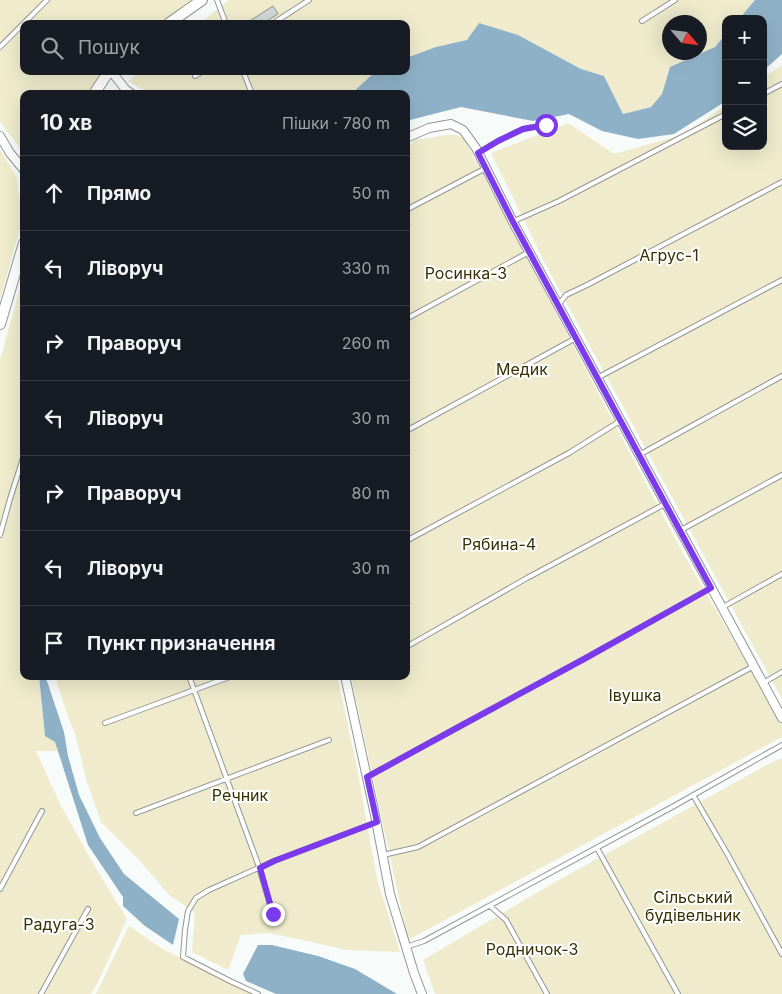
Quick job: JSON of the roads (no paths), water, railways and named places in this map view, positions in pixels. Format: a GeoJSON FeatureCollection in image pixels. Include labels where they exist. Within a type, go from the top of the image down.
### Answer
{"type":"FeatureCollection","features":[{"type":"Feature","properties":{"kind":"street"},"geometry":{"type":"LineString","coordinates":[[174,20],[202,0]]}},
{"type":"Feature","properties":{"kind":"street"},"geometry":{"type":"LineString","coordinates":[[97,90],[107,75]]}},
{"type":"Feature","properties":{"kind":"street"},"geometry":{"type":"LineString","coordinates":[[113,75],[126,90]]}},
{"type":"Feature","properties":{"kind":"street"},"geometry":{"type":"LineString","coordinates":[[410,136],[429,128],[451,124],[463,130],[478,153],[529,252],[782,718]]}},
{"type":"Feature","properties":{"kind":"street"},"geometry":{"type":"LineString","coordinates":[[0,136],[20,165]]}},
{"type":"Feature","properties":{"kind":"street"},"geometry":{"type":"LineString","coordinates":[[0,324],[20,257]]}},
{"type":"Feature","properties":{"kind":"street"},"geometry":{"type":"LineString","coordinates":[[346,680],[377,822],[390,894],[422,994]]}},
{"type":"Feature","properties":{"kind":"lane"},"geometry":{"type":"LineString","coordinates":[[27,20],[47,0]]}},
{"type":"Feature","properties":{"kind":"lane"},"geometry":{"type":"LineString","coordinates":[[218,0],[225,20]]}},
{"type":"Feature","properties":{"kind":"lane"},"geometry":{"type":"LineString","coordinates":[[278,20],[309,0]]}},
{"type":"Feature","properties":{"kind":"lane"},"geometry":{"type":"LineString","coordinates":[[642,21],[675,0]]}},
{"type":"Feature","properties":{"kind":"lane"},"geometry":{"type":"LineString","coordinates":[[173,20],[186,6]]}},
{"type":"Feature","properties":{"kind":"lane"},"geometry":{"type":"LineString","coordinates":[[0,46],[20,26]]}},
{"type":"Feature","properties":{"kind":"lane"},"geometry":{"type":"LineString","coordinates":[[245,75],[250,90]]}},
{"type":"Feature","properties":{"kind":"lane"},"geometry":{"type":"LineString","coordinates":[[767,92],[782,84]]}},
{"type":"Feature","properties":{"kind":"lane"},"geometry":{"type":"LineString","coordinates":[[513,222],[559,201],[722,116]]}},
{"type":"Feature","properties":{"kind":"lane"},"geometry":{"type":"LineString","coordinates":[[478,153],[523,129],[546,125]]}},
{"type":"Feature","properties":{"kind":"lane"},"geometry":{"type":"LineString","coordinates":[[410,208],[486,168]]}},
{"type":"Feature","properties":{"kind":"lane"},"geometry":{"type":"LineString","coordinates":[[558,305],[566,295],[782,182]]}},
{"type":"Feature","properties":{"kind":"lane"},"geometry":{"type":"LineString","coordinates":[[410,317],[529,252]]}},
{"type":"Feature","properties":{"kind":"lane"},"geometry":{"type":"LineString","coordinates":[[597,378],[782,280]]}},
{"type":"Feature","properties":{"kind":"lane"},"geometry":{"type":"LineString","coordinates":[[410,429],[576,338]]}},
{"type":"Feature","properties":{"kind":"lane"},"geometry":{"type":"LineString","coordinates":[[639,455],[782,376]]}},
{"type":"Feature","properties":{"kind":"lane"},"geometry":{"type":"LineString","coordinates":[[410,539],[569,453],[620,421]]}},
{"type":"Feature","properties":{"kind":"lane"},"geometry":{"type":"LineString","coordinates":[[0,535],[20,468]]}},
{"type":"Feature","properties":{"kind":"lane"},"geometry":{"type":"LineString","coordinates":[[680,531],[782,475]]}},
{"type":"Feature","properties":{"kind":"lane"},"geometry":{"type":"LineString","coordinates":[[410,645],[527,578],[665,504]]}},
{"type":"Feature","properties":{"kind":"lane"},"geometry":{"type":"LineString","coordinates":[[722,607],[782,574]]}},
{"type":"Feature","properties":{"kind":"lane"},"geometry":{"type":"LineString","coordinates":[[367,777],[711,588]]}},
{"type":"Feature","properties":{"kind":"lane"},"geometry":{"type":"LineString","coordinates":[[383,855],[418,847],[754,666]]}},
{"type":"Feature","properties":{"kind":"lane"},"geometry":{"type":"LineString","coordinates":[[763,682],[782,672]]}},
{"type":"Feature","properties":{"kind":"lane"},"geometry":{"type":"LineString","coordinates":[[190,680],[260,868],[273,914]]}},
{"type":"Feature","properties":{"kind":"lane"},"geometry":{"type":"LineString","coordinates":[[104,723],[222,680]]}},
{"type":"Feature","properties":{"kind":"lane"},"geometry":{"type":"LineString","coordinates":[[136,813],[329,740]]}},
{"type":"Feature","properties":{"kind":"lane"},"geometry":{"type":"LineString","coordinates":[[406,947],[424,941],[490,906],[782,745]]}},
{"type":"Feature","properties":{"kind":"lane"},"geometry":{"type":"LineString","coordinates":[[694,795],[782,954]]}},
{"type":"Feature","properties":{"kind":"lane"},"geometry":{"type":"LineString","coordinates":[[0,889],[42,811]]}},
{"type":"Feature","properties":{"kind":"lane"},"geometry":{"type":"LineString","coordinates":[[258,994],[230,982],[183,957],[188,911],[196,898],[209,890],[274,861],[377,822]]}},
{"type":"Feature","properties":{"kind":"lane"},"geometry":{"type":"LineString","coordinates":[[597,848],[678,994]]}},
{"type":"Feature","properties":{"kind":"lane"},"geometry":{"type":"LineString","coordinates":[[490,906],[506,920],[547,994]]}},
{"type":"Feature","properties":{"kind":"lane"},"geometry":{"type":"LineString","coordinates":[[41,994],[88,909]]}},
{"type":"Feature","properties":{"kind":"water"},"geometry":{"type":"Polygon","coordinates":[[[755,0],[782,0],[782,54],[767,67],[767,15],[742,15],[755,0]]]}},
{"type":"Feature","properties":{"kind":"water"},"geometry":{"type":"Polygon","coordinates":[[[479,23],[518,35],[581,69],[604,76],[623,114],[651,107],[662,94],[670,67],[686,60],[707,60],[707,51],[715,47],[722,39],[722,104],[674,134],[638,139],[602,131],[569,114],[533,121],[461,107],[410,120],[410,90],[355,90],[372,75],[410,75],[410,57],[436,47],[467,40],[479,23]]]}},
{"type":"Feature","properties":{"kind":"water"},"geometry":{"type":"Polygon","coordinates":[[[39,680],[46,680],[64,732],[68,756],[79,795],[100,838],[124,874],[179,919],[173,945],[145,926],[123,906],[123,897],[88,845],[55,742],[45,736],[39,680]]]}},
{"type":"Feature","properties":{"kind":"water"},"geometry":{"type":"Polygon","coordinates":[[[258,945],[272,945],[318,956],[355,969],[397,994],[276,994],[246,981],[243,974],[258,945]]]}},
{"type":"Feature","properties":{"kind":"park label","name":"Агрус-1"},"geometry":{"type":"Point","coordinates":[669,255]}},
{"type":"Feature","properties":{"kind":"park label","name":"Росинка-3"},"geometry":{"type":"Point","coordinates":[466,273]}},
{"type":"Feature","properties":{"kind":"park label","name":"Медик"},"geometry":{"type":"Point","coordinates":[522,369]}},
{"type":"Feature","properties":{"kind":"park label","name":"Рябина-4"},"geometry":{"type":"Point","coordinates":[499,544]}},
{"type":"Feature","properties":{"kind":"park label","name":"Івушка"},"geometry":{"type":"Point","coordinates":[635,695]}},
{"type":"Feature","properties":{"kind":"park label","name":"Речник"},"geometry":{"type":"Point","coordinates":[240,795]}},
{"type":"Feature","properties":{"kind":"park label","name":"Сільський будівельник"},"geometry":{"type":"Point","coordinates":[693,906]}},
{"type":"Feature","properties":{"kind":"park label","name":"Радуга-3"},"geometry":{"type":"Point","coordinates":[59,924]}},
{"type":"Feature","properties":{"kind":"park label","name":"Родничок-3"},"geometry":{"type":"Point","coordinates":[532,949]}}]}
